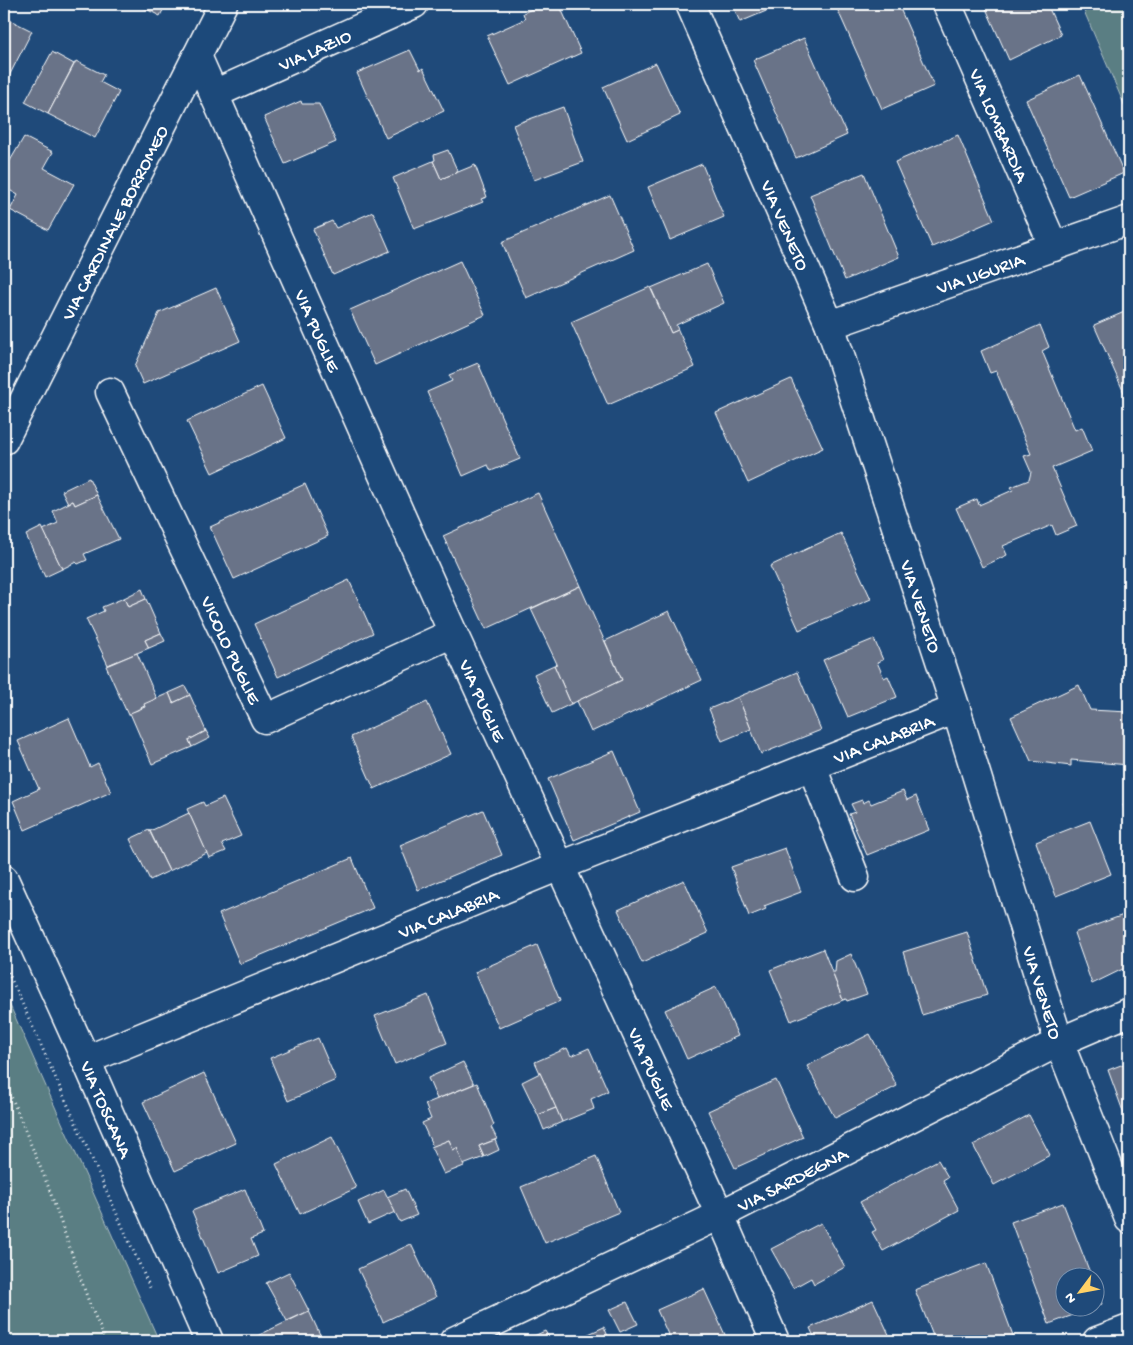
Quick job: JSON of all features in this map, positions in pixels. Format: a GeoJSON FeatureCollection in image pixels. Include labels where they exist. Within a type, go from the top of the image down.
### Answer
{"type":"FeatureCollection","features":[{"type":"Feature","properties":{"kind":"street","name":"VIA CARDINALE BORROMEO"},"geometry":{"type":"LineString","coordinates":[[4,440],[224,4]]}},
{"type":"Feature","properties":{"kind":"street","name":"VIA LAZIO"},"geometry":{"type":"LineString","coordinates":[[214,94],[414,4]]}},
{"type":"Feature","properties":{"kind":"street","name":"VIA VENETO"},"geometry":{"type":"LineString","coordinates":[[690,4],[830,325],[956,709],[1059,1042],[1129,1219]]}},
{"type":"Feature","properties":{"kind":"street","name":"VIA LOMBARDIA"},"geometry":{"type":"LineString","coordinates":[[947,4],[1054,247]]}},
{"type":"Feature","properties":{"kind":"street","name":"VIA PUGLIE"},"geometry":{"type":"LineString","coordinates":[[197,56],[453,633],[720,1216],[775,1341]]}},
{"type":"Feature","properties":{"kind":"street","name":"VIA LIGURIA"},"geometry":{"type":"LineString","coordinates":[[830,325],[1129,220]]}},
{"type":"Feature","properties":{"kind":"street","name":"VICOLO PUGLIE"},"geometry":{"type":"LineString","coordinates":[[110,392],[264,719],[453,633]]}},
{"type":"Feature","properties":{"kind":"street","name":"VIA CALABRIA"},"geometry":{"type":"LineString","coordinates":[[86,1060],[560,866],[956,709]]}},
{"type":"Feature","properties":{"kind":"street","name":"VIA CALABRIA"},"geometry":{"type":"LineString","coordinates":[[812,767],[856,877]]}},
{"type":"Feature","properties":{"kind":"street","name":"VIA TOSCANA"},"geometry":{"type":"LineString","coordinates":[[4,879],[86,1060],[209,1341]]}},
{"type":"Feature","properties":{"kind":"street","name":"VIA SARDEGNA"},"geometry":{"type":"LineString","coordinates":[[454,1341],[720,1216],[1059,1042],[1129,1012]]}},
{"type":"Feature","properties":{"kind":"street"},"geometry":{"type":"LineString","coordinates":[[1097,1341],[1129,1329]]}},
{"type":"Feature","properties":{"kind":"path"},"geometry":{"type":"LineString","coordinates":[[4,962],[152,1292]]}},
{"type":"Feature","properties":{"kind":"path"},"geometry":{"type":"LineString","coordinates":[[4,1079],[48,1186],[90,1305],[106,1341]]}},
{"type":"Feature","properties":{"kind":"green space"},"geometry":{"type":"Polygon","coordinates":[[[1081,4],[1129,4],[1129,116],[1081,4]]]}},
{"type":"Feature","properties":{"kind":"green space"},"geometry":{"type":"Polygon","coordinates":[[[4,992],[159,1341],[4,1341],[4,992]]]}},
{"type":"Feature","properties":{"kind":"building"},"geometry":{"type":"Polygon","coordinates":[[[136,4],[166,4],[160,16],[136,4]]]}},
{"type":"Feature","properties":{"kind":"building"},"geometry":{"type":"Polygon","coordinates":[[[543,4],[559,4],[581,53],[510,85],[487,36],[525,19],[523,13],[543,4]]]}},
{"type":"Feature","properties":{"kind":"building"},"geometry":{"type":"Polygon","coordinates":[[[732,4],[783,4],[740,22],[732,4]]]}},
{"type":"Feature","properties":{"kind":"building"},"geometry":{"type":"Polygon","coordinates":[[[835,4],[898,4],[934,86],[882,109],[835,4]]]}},
{"type":"Feature","properties":{"kind":"building"},"geometry":{"type":"Polygon","coordinates":[[[984,4],[1047,4],[1061,35],[1009,60],[984,4]]]}},
{"type":"Feature","properties":{"kind":"building"},"geometry":{"type":"Polygon","coordinates":[[[4,17],[32,31],[8,78],[4,76],[4,17]]]}},
{"type":"Feature","properties":{"kind":"building"},"geometry":{"type":"Polygon","coordinates":[[[804,38],[847,135],[796,158],[753,60],[804,38]]]}},
{"type":"Feature","properties":{"kind":"building"},"geometry":{"type":"Polygon","coordinates":[[[410,50],[420,70],[423,68],[444,111],[386,138],[357,73],[410,50]]]}},
{"type":"Feature","properties":{"kind":"building"},"geometry":{"type":"Polygon","coordinates":[[[52,52],[74,64],[48,114],[25,102],[52,52]]]}},
{"type":"Feature","properties":{"kind":"building"},"geometry":{"type":"Polygon","coordinates":[[[76,61],[104,75],[100,82],[119,92],[95,138],[48,114],[76,61]]]}},
{"type":"Feature","properties":{"kind":"building"},"geometry":{"type":"Polygon","coordinates":[[[656,63],[680,115],[627,140],[603,87],[656,63]]]}},
{"type":"Feature","properties":{"kind":"building"},"geometry":{"type":"Polygon","coordinates":[[[1080,75],[1124,173],[1069,197],[1026,100],[1080,75]]]}},
{"type":"Feature","properties":{"kind":"building"},"geometry":{"type":"Polygon","coordinates":[[[301,101],[302,104],[319,104],[336,142],[285,164],[264,117],[301,101]]]}},
{"type":"Feature","properties":{"kind":"building"},"geometry":{"type":"Polygon","coordinates":[[[563,107],[583,162],[534,180],[513,125],[563,107]]]}},
{"type":"Feature","properties":{"kind":"building"},"geometry":{"type":"Polygon","coordinates":[[[958,135],[994,220],[932,247],[895,162],[958,135]]]}},
{"type":"Feature","properties":{"kind":"building"},"geometry":{"type":"Polygon","coordinates":[[[24,137],[53,152],[44,168],[74,184],[48,230],[10,210],[18,195],[4,187],[4,171],[24,137]]]}},
{"type":"Feature","properties":{"kind":"building"},"geometry":{"type":"Polygon","coordinates":[[[448,150],[458,172],[441,179],[433,161],[435,160],[434,155],[448,150]]]}},
{"type":"Feature","properties":{"kind":"building"},"geometry":{"type":"Polygon","coordinates":[[[433,161],[441,179],[475,165],[487,197],[481,199],[483,202],[414,229],[393,178],[433,161]]]}},
{"type":"Feature","properties":{"kind":"building"},"geometry":{"type":"Polygon","coordinates":[[[702,164],[724,217],[670,240],[648,187],[702,164]]]}},
{"type":"Feature","properties":{"kind":"building"},"geometry":{"type":"Polygon","coordinates":[[[864,173],[899,257],[845,280],[810,195],[864,173]]]}},
{"type":"Feature","properties":{"kind":"building"},"geometry":{"type":"Polygon","coordinates":[[[610,195],[634,250],[526,298],[502,242],[610,195]]]}},
{"type":"Feature","properties":{"kind":"building"},"geometry":{"type":"Polygon","coordinates":[[[373,212],[390,251],[333,275],[313,229],[332,221],[336,228],[373,212]]]}},
{"type":"Feature","properties":{"kind":"building"},"geometry":{"type":"Polygon","coordinates":[[[460,261],[485,315],[375,365],[350,310],[460,261]]]}},
{"type":"Feature","properties":{"kind":"building"},"geometry":{"type":"Polygon","coordinates":[[[707,264],[724,303],[676,325],[678,330],[671,333],[651,288],[707,264]]]}},
{"type":"Feature","properties":{"kind":"building"},"geometry":{"type":"Polygon","coordinates":[[[650,287],[671,333],[678,330],[695,367],[608,405],[571,322],[650,287]]]}},
{"type":"Feature","properties":{"kind":"building"},"geometry":{"type":"Polygon","coordinates":[[[216,288],[240,341],[143,384],[135,366],[159,313],[216,288]]]}},
{"type":"Feature","properties":{"kind":"building"},"geometry":{"type":"Polygon","coordinates":[[[1129,310],[1129,404],[1094,325],[1129,310]]]}},
{"type":"Feature","properties":{"kind":"building"},"geometry":{"type":"Polygon","coordinates":[[[1040,325],[1049,347],[1042,351],[1075,430],[1082,427],[1092,451],[1052,468],[1077,526],[1056,535],[1052,525],[1003,546],[1007,555],[982,567],[956,508],[977,499],[979,505],[1013,490],[1011,487],[1029,480],[1031,472],[1024,456],[1031,454],[996,371],[990,373],[981,351],[1040,325]]]}},
{"type":"Feature","properties":{"kind":"building"},"geometry":{"type":"Polygon","coordinates":[[[478,363],[520,459],[491,471],[488,465],[463,476],[427,392],[452,381],[449,375],[478,363]]]}},
{"type":"Feature","properties":{"kind":"building"},"geometry":{"type":"Polygon","coordinates":[[[791,379],[823,448],[748,483],[716,413],[791,379]]]}},
{"type":"Feature","properties":{"kind":"building"},"geometry":{"type":"Polygon","coordinates":[[[262,386],[286,438],[212,473],[187,421],[262,386]]]}},
{"type":"Feature","properties":{"kind":"building"},"geometry":{"type":"Polygon","coordinates":[[[89,478],[97,495],[75,505],[73,501],[68,503],[62,491],[89,478]]]}},
{"type":"Feature","properties":{"kind":"building"},"geometry":{"type":"Polygon","coordinates":[[[305,484],[328,536],[234,579],[210,527],[305,484]]]}},
{"type":"Feature","properties":{"kind":"building"},"geometry":{"type":"Polygon","coordinates":[[[538,493],[580,586],[486,629],[443,536],[538,493]]]}},
{"type":"Feature","properties":{"kind":"building"},"geometry":{"type":"Polygon","coordinates":[[[97,495],[119,539],[84,554],[87,560],[78,564],[76,562],[62,569],[43,530],[58,523],[53,511],[73,501],[75,505],[97,495]]]}},
{"type":"Feature","properties":{"kind":"building"},"geometry":{"type":"Polygon","coordinates":[[[42,527],[62,569],[45,577],[26,535],[42,527]]]}},
{"type":"Feature","properties":{"kind":"building"},"geometry":{"type":"Polygon","coordinates":[[[841,533],[871,599],[799,630],[770,566],[841,533]]]}},
{"type":"Feature","properties":{"kind":"building"},"geometry":{"type":"Polygon","coordinates":[[[349,580],[373,633],[278,677],[254,624],[349,580]]]}},
{"type":"Feature","properties":{"kind":"building"},"geometry":{"type":"Polygon","coordinates":[[[580,586],[622,680],[571,704],[554,665],[557,664],[531,609],[580,586]]]}},
{"type":"Feature","properties":{"kind":"building"},"geometry":{"type":"Polygon","coordinates":[[[142,589],[146,599],[128,607],[124,598],[142,589]]]}},
{"type":"Feature","properties":{"kind":"building"},"geometry":{"type":"Polygon","coordinates":[[[124,598],[128,607],[146,599],[161,633],[145,640],[149,648],[108,665],[86,619],[104,611],[102,607],[124,598]]]}},
{"type":"Feature","properties":{"kind":"building"},"geometry":{"type":"Polygon","coordinates":[[[669,611],[702,680],[591,732],[577,701],[622,680],[605,641],[669,611]]]}},
{"type":"Feature","properties":{"kind":"building"},"geometry":{"type":"Polygon","coordinates":[[[161,633],[165,641],[149,648],[145,640],[161,633]]]}},
{"type":"Feature","properties":{"kind":"building"},"geometry":{"type":"Polygon","coordinates":[[[874,639],[883,660],[877,662],[884,678],[888,676],[897,697],[848,717],[823,660],[874,639]]]}},
{"type":"Feature","properties":{"kind":"building"},"geometry":{"type":"Polygon","coordinates":[[[137,653],[157,699],[128,715],[106,666],[137,653]]]}},
{"type":"Feature","properties":{"kind":"building"},"geometry":{"type":"Polygon","coordinates":[[[554,665],[571,704],[552,713],[534,674],[554,665]]]}},
{"type":"Feature","properties":{"kind":"building"},"geometry":{"type":"Polygon","coordinates":[[[797,672],[821,730],[761,754],[738,697],[797,672]]]}},
{"type":"Feature","properties":{"kind":"building"},"geometry":{"type":"Polygon","coordinates":[[[1079,685],[1090,710],[1129,712],[1129,765],[1071,760],[1071,766],[1031,761],[1011,717],[1079,685]]]}},
{"type":"Feature","properties":{"kind":"building"},"geometry":{"type":"Polygon","coordinates":[[[185,686],[190,695],[173,703],[169,693],[185,686]]]}},
{"type":"Feature","properties":{"kind":"building"},"geometry":{"type":"Polygon","coordinates":[[[169,693],[173,703],[190,695],[206,731],[189,740],[192,747],[152,764],[130,713],[145,707],[144,704],[169,693]]]}},
{"type":"Feature","properties":{"kind":"building"},"geometry":{"type":"Polygon","coordinates":[[[738,697],[751,729],[722,741],[709,709],[738,697]]]}},
{"type":"Feature","properties":{"kind":"building"},"geometry":{"type":"Polygon","coordinates":[[[427,702],[451,754],[374,789],[351,737],[427,702]]]}},
{"type":"Feature","properties":{"kind":"building"},"geometry":{"type":"Polygon","coordinates":[[[69,718],[90,767],[98,763],[111,792],[25,830],[13,801],[39,789],[18,741],[69,718]]]}},
{"type":"Feature","properties":{"kind":"building"},"geometry":{"type":"Polygon","coordinates":[[[206,731],[210,738],[192,747],[189,740],[206,731]]]}},
{"type":"Feature","properties":{"kind":"building"},"geometry":{"type":"Polygon","coordinates":[[[614,751],[640,812],[574,840],[548,779],[614,751]]]}},
{"type":"Feature","properties":{"kind":"building"},"geometry":{"type":"Polygon","coordinates":[[[903,791],[907,800],[916,796],[929,830],[867,855],[849,814],[855,812],[851,804],[862,800],[863,803],[869,800],[871,804],[903,791]]]}},
{"type":"Feature","properties":{"kind":"building"},"geometry":{"type":"Polygon","coordinates":[[[223,798],[241,836],[222,844],[226,851],[209,858],[187,809],[203,802],[205,806],[223,798]]]}},
{"type":"Feature","properties":{"kind":"building"},"geometry":{"type":"Polygon","coordinates":[[[1129,802],[1129,823],[1123,805],[1129,802]]]}},
{"type":"Feature","properties":{"kind":"building"},"geometry":{"type":"Polygon","coordinates":[[[483,810],[502,855],[418,890],[400,845],[483,810]]]}},
{"type":"Feature","properties":{"kind":"building"},"geometry":{"type":"Polygon","coordinates":[[[189,813],[207,853],[169,871],[150,831],[189,813]]]}},
{"type":"Feature","properties":{"kind":"building"},"geometry":{"type":"Polygon","coordinates":[[[1090,821],[1111,874],[1056,896],[1036,842],[1090,821]]]}},
{"type":"Feature","properties":{"kind":"building"},"geometry":{"type":"Polygon","coordinates":[[[149,830],[169,871],[150,880],[130,839],[149,830]]]}},
{"type":"Feature","properties":{"kind":"building"},"geometry":{"type":"Polygon","coordinates":[[[785,848],[801,892],[764,906],[766,909],[749,916],[731,867],[785,848]]]}},
{"type":"Feature","properties":{"kind":"building"},"geometry":{"type":"Polygon","coordinates":[[[352,858],[373,908],[240,964],[219,914],[352,858]]]}},
{"type":"Feature","properties":{"kind":"building"},"geometry":{"type":"Polygon","coordinates":[[[684,880],[708,933],[642,963],[618,910],[684,880]]]}},
{"type":"Feature","properties":{"kind":"building"},"geometry":{"type":"Polygon","coordinates":[[[1129,913],[1129,966],[1092,984],[1074,933],[1129,913]]]}},
{"type":"Feature","properties":{"kind":"building"},"geometry":{"type":"Polygon","coordinates":[[[967,932],[987,995],[922,1015],[903,952],[967,932]]]}},
{"type":"Feature","properties":{"kind":"building"},"geometry":{"type":"Polygon","coordinates":[[[537,945],[560,1001],[499,1028],[475,972],[537,945]]]}},
{"type":"Feature","properties":{"kind":"building"},"geometry":{"type":"Polygon","coordinates":[[[823,949],[843,1000],[791,1021],[770,970],[823,949]]]}},
{"type":"Feature","properties":{"kind":"building"},"geometry":{"type":"Polygon","coordinates":[[[851,954],[867,994],[847,1001],[846,999],[843,1000],[832,972],[835,972],[836,961],[851,954]]]}},
{"type":"Feature","properties":{"kind":"building"},"geometry":{"type":"Polygon","coordinates":[[[716,987],[738,1036],[687,1059],[665,1010],[716,987]]]}},
{"type":"Feature","properties":{"kind":"building"},"geometry":{"type":"Polygon","coordinates":[[[428,995],[447,1043],[395,1064],[375,1016],[428,995]]]}},
{"type":"Feature","properties":{"kind":"building"},"geometry":{"type":"Polygon","coordinates":[[[870,1034],[897,1086],[835,1118],[807,1066],[870,1034]]]}},
{"type":"Feature","properties":{"kind":"building"},"geometry":{"type":"Polygon","coordinates":[[[318,1038],[336,1080],[288,1101],[270,1058],[318,1038]]]}},
{"type":"Feature","properties":{"kind":"building"},"geometry":{"type":"Polygon","coordinates":[[[567,1048],[571,1056],[589,1048],[608,1091],[591,1099],[594,1109],[562,1122],[535,1062],[567,1048]]]}},
{"type":"Feature","properties":{"kind":"building"},"geometry":{"type":"Polygon","coordinates":[[[463,1062],[474,1084],[437,1099],[428,1078],[463,1062]]]}},
{"type":"Feature","properties":{"kind":"building"},"geometry":{"type":"Polygon","coordinates":[[[1129,1062],[1129,1124],[1128,1125],[1108,1070],[1129,1062]]]}},
{"type":"Feature","properties":{"kind":"building"},"geometry":{"type":"Polygon","coordinates":[[[204,1073],[236,1143],[175,1171],[143,1102],[204,1073]]]}},
{"type":"Feature","properties":{"kind":"building"},"geometry":{"type":"Polygon","coordinates":[[[540,1073],[556,1108],[538,1115],[522,1082],[540,1073]]]}},
{"type":"Feature","properties":{"kind":"building"},"geometry":{"type":"Polygon","coordinates":[[[776,1080],[803,1137],[735,1168],[708,1111],[776,1080]]]}},
{"type":"Feature","properties":{"kind":"building"},"geometry":{"type":"Polygon","coordinates":[[[477,1083],[494,1125],[491,1127],[497,1139],[479,1146],[484,1157],[463,1165],[457,1148],[453,1150],[449,1140],[433,1147],[422,1123],[431,1119],[425,1104],[477,1083]]]}},
{"type":"Feature","properties":{"kind":"building"},"geometry":{"type":"Polygon","coordinates":[[[556,1108],[562,1122],[544,1130],[538,1115],[556,1108]]]}},
{"type":"Feature","properties":{"kind":"building"},"geometry":{"type":"Polygon","coordinates":[[[1029,1115],[1050,1155],[994,1185],[973,1145],[1029,1115]]]}},
{"type":"Feature","properties":{"kind":"building"},"geometry":{"type":"Polygon","coordinates":[[[332,1137],[356,1188],[300,1214],[276,1164],[332,1137]]]}},
{"type":"Feature","properties":{"kind":"building"},"geometry":{"type":"Polygon","coordinates":[[[449,1140],[453,1150],[457,1148],[464,1166],[444,1174],[431,1147],[449,1140]]]}},
{"type":"Feature","properties":{"kind":"building"},"geometry":{"type":"Polygon","coordinates":[[[495,1140],[499,1150],[484,1157],[479,1146],[495,1140]]]}},
{"type":"Feature","properties":{"kind":"building"},"geometry":{"type":"Polygon","coordinates":[[[596,1156],[619,1212],[545,1243],[521,1187],[596,1156]]]}},
{"type":"Feature","properties":{"kind":"building"},"geometry":{"type":"Polygon","coordinates":[[[938,1160],[948,1177],[943,1180],[959,1210],[883,1251],[872,1232],[876,1230],[860,1202],[938,1160]]]}},
{"type":"Feature","properties":{"kind":"building"},"geometry":{"type":"Polygon","coordinates":[[[245,1189],[263,1234],[251,1239],[258,1256],[218,1273],[192,1211],[245,1189]]]}},
{"type":"Feature","properties":{"kind":"building"},"geometry":{"type":"Polygon","coordinates":[[[405,1189],[417,1215],[400,1222],[387,1197],[405,1189]]]}},
{"type":"Feature","properties":{"kind":"building"},"geometry":{"type":"Polygon","coordinates":[[[384,1190],[395,1212],[368,1224],[358,1202],[384,1190]]]}},
{"type":"Feature","properties":{"kind":"building"},"geometry":{"type":"Polygon","coordinates":[[[1063,1203],[1088,1268],[1056,1268],[1056,1318],[1065,1318],[1049,1324],[1011,1222],[1063,1203]]]}},
{"type":"Feature","properties":{"kind":"building"},"geometry":{"type":"Polygon","coordinates":[[[821,1223],[845,1267],[814,1284],[811,1278],[793,1288],[771,1249],[821,1223]]]}},
{"type":"Feature","properties":{"kind":"building"},"geometry":{"type":"Polygon","coordinates":[[[411,1244],[436,1297],[383,1322],[358,1269],[411,1244]]]}},
{"type":"Feature","properties":{"kind":"building"},"geometry":{"type":"Polygon","coordinates":[[[986,1263],[1014,1338],[1005,1341],[935,1341],[915,1290],[986,1263]]]}},
{"type":"Feature","properties":{"kind":"building"},"geometry":{"type":"Polygon","coordinates":[[[289,1272],[309,1311],[287,1321],[266,1283],[289,1272]]]}},
{"type":"Feature","properties":{"kind":"building"},"geometry":{"type":"Polygon","coordinates":[[[704,1289],[726,1337],[717,1341],[671,1341],[657,1310],[704,1289]]]}},
{"type":"Feature","properties":{"kind":"building"},"geometry":{"type":"Polygon","coordinates":[[[873,1300],[892,1341],[816,1341],[810,1328],[873,1300]]]}},
{"type":"Feature","properties":{"kind":"building"},"geometry":{"type":"Polygon","coordinates":[[[627,1302],[638,1324],[620,1332],[609,1310],[627,1302]]]}},
{"type":"Feature","properties":{"kind":"building"},"geometry":{"type":"Polygon","coordinates":[[[309,1311],[323,1341],[255,1341],[253,1338],[309,1311]]]}},
{"type":"Feature","properties":{"kind":"building"},"geometry":{"type":"Polygon","coordinates":[[[604,1327],[610,1341],[573,1341],[604,1327]]]}},
{"type":"Feature","properties":{"kind":"building"},"geometry":{"type":"Polygon","coordinates":[[[545,1331],[551,1341],[523,1341],[545,1331]]]}}]}
